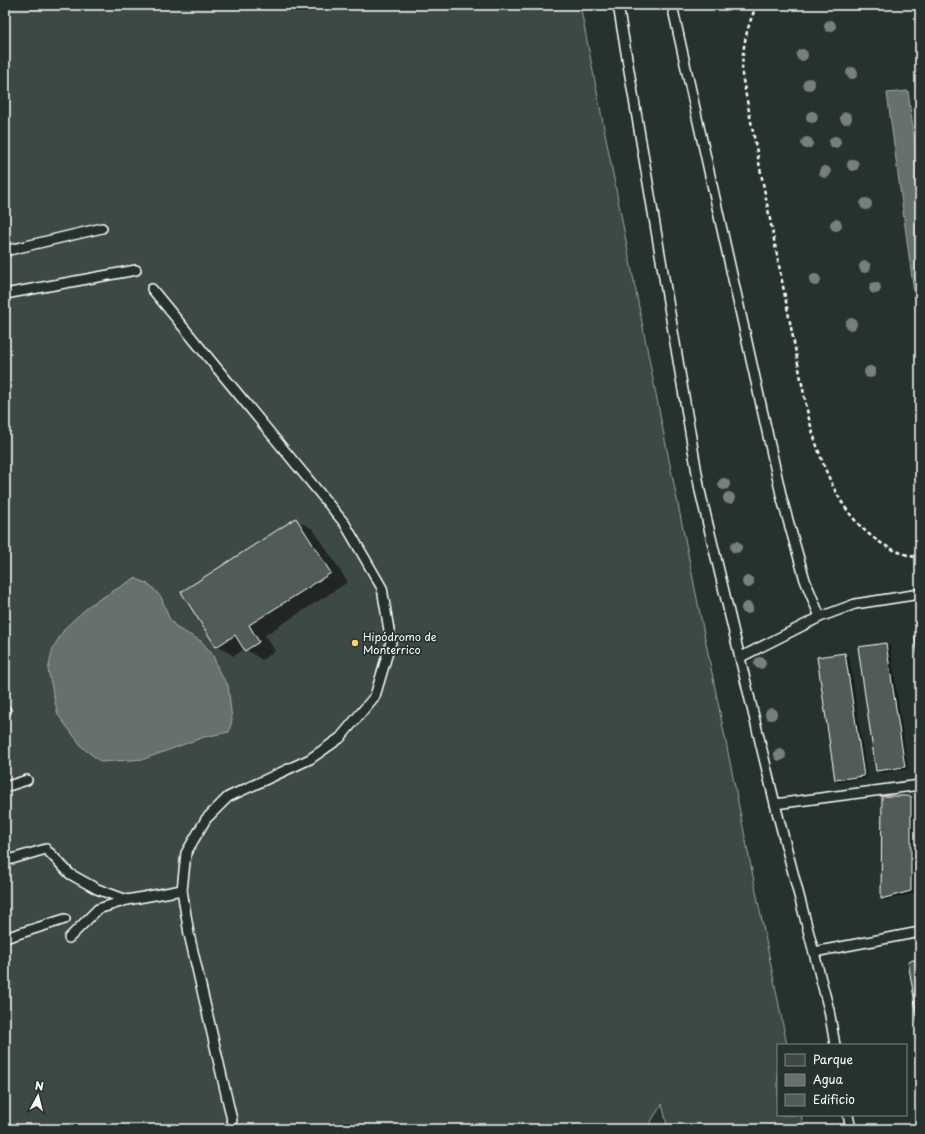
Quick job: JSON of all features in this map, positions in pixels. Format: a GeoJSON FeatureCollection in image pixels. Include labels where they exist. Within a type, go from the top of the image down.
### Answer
{"type":"FeatureCollection","features":[{"type":"Feature","properties":{"kind":"lane"},"geometry":{"type":"LineString","coordinates":[[618,5],[700,491],[775,804],[814,952],[835,1044]]}},
{"type":"Feature","properties":{"kind":"lane"},"geometry":{"type":"LineString","coordinates":[[672,5],[782,498],[805,580],[820,617]]}},
{"type":"Feature","properties":{"kind":"lane"},"geometry":{"type":"LineString","coordinates":[[5,251],[102,228]]}},
{"type":"Feature","properties":{"kind":"lane"},"geometry":{"type":"LineString","coordinates":[[5,294],[136,270]]}},
{"type":"Feature","properties":{"kind":"lane"},"geometry":{"type":"LineString","coordinates":[[152,289],[345,524],[382,588],[392,642],[374,696],[340,738],[310,759],[228,797],[206,819],[186,853],[182,890],[189,934],[232,1120]]}},
{"type":"Feature","properties":{"kind":"lane"},"geometry":{"type":"LineString","coordinates":[[741,657],[820,617],[855,604],[920,594]]}},
{"type":"Feature","properties":{"kind":"lane"},"geometry":{"type":"LineString","coordinates":[[5,787],[27,780]]}},
{"type":"Feature","properties":{"kind":"lane"},"geometry":{"type":"LineString","coordinates":[[775,804],[920,785]]}},
{"type":"Feature","properties":{"kind":"lane"},"geometry":{"type":"LineString","coordinates":[[5,861],[48,851],[70,874],[98,889],[127,900]]}},
{"type":"Feature","properties":{"kind":"lane"},"geometry":{"type":"LineString","coordinates":[[69,938],[98,909],[127,900],[182,890]]}},
{"type":"Feature","properties":{"kind":"lane"},"geometry":{"type":"LineString","coordinates":[[5,938],[65,919]]}},
{"type":"Feature","properties":{"kind":"lane"},"geometry":{"type":"LineString","coordinates":[[814,952],[920,932]]}},
{"type":"Feature","properties":{"kind":"lane"},"geometry":{"type":"LineString","coordinates":[[848,1116],[851,1129]]}},
{"type":"Feature","properties":{"kind":"path"},"geometry":{"type":"LineString","coordinates":[[757,5],[749,22],[744,45],[742,75],[808,415],[818,450],[834,490],[848,512],[862,528],[880,541],[898,551],[920,558]]}},
{"type":"Feature","properties":{"kind":"green space","name":"Hipódromo de Monterrico"},"geometry":{"type":"Polygon","coordinates":[[[5,5],[580,5],[661,420],[787,1044],[777,1044],[777,1116],[801,1116],[804,1129],[668,1129],[662,1104],[646,1129],[5,1129],[5,5]]]}},
{"type":"Feature","properties":{"kind":"water"},"geometry":{"type":"Polygon","coordinates":[[[908,91],[920,182],[920,337],[887,93],[908,91]]]}},
{"type":"Feature","properties":{"kind":"water"},"geometry":{"type":"Polygon","coordinates":[[[135,578],[150,585],[161,597],[169,618],[177,628],[201,641],[213,655],[219,672],[228,685],[232,720],[229,732],[204,737],[144,759],[101,762],[83,748],[58,715],[48,670],[53,648],[65,628],[90,605],[135,578]]]}},
{"type":"Feature","properties":{"kind":"building"},"geometry":{"type":"Polygon","coordinates":[[[296,518],[331,573],[249,625],[259,642],[245,651],[235,635],[216,647],[181,592],[296,518]]]}},
{"type":"Feature","properties":{"kind":"building"},"geometry":{"type":"Polygon","coordinates":[[[920,636],[920,671],[915,637],[920,636]]]}},
{"type":"Feature","properties":{"kind":"building"},"geometry":{"type":"Polygon","coordinates":[[[886,643],[905,767],[876,771],[858,647],[886,643]]]}},
{"type":"Feature","properties":{"kind":"building"},"geometry":{"type":"Polygon","coordinates":[[[845,653],[864,776],[835,780],[817,657],[845,653]]]}},
{"type":"Feature","properties":{"kind":"building"},"geometry":{"type":"Polygon","coordinates":[[[882,796],[911,796],[911,891],[881,899],[882,796]]]}},
{"type":"Feature","properties":{"kind":"building"},"geometry":{"type":"Polygon","coordinates":[[[920,959],[920,1035],[908,961],[920,959]]]}},
{"type":"Feature","properties":{"kind":"place","name":"Hipódromo de Monterrico"},"geometry":{"type":"Point","coordinates":[355,643]}}]}
